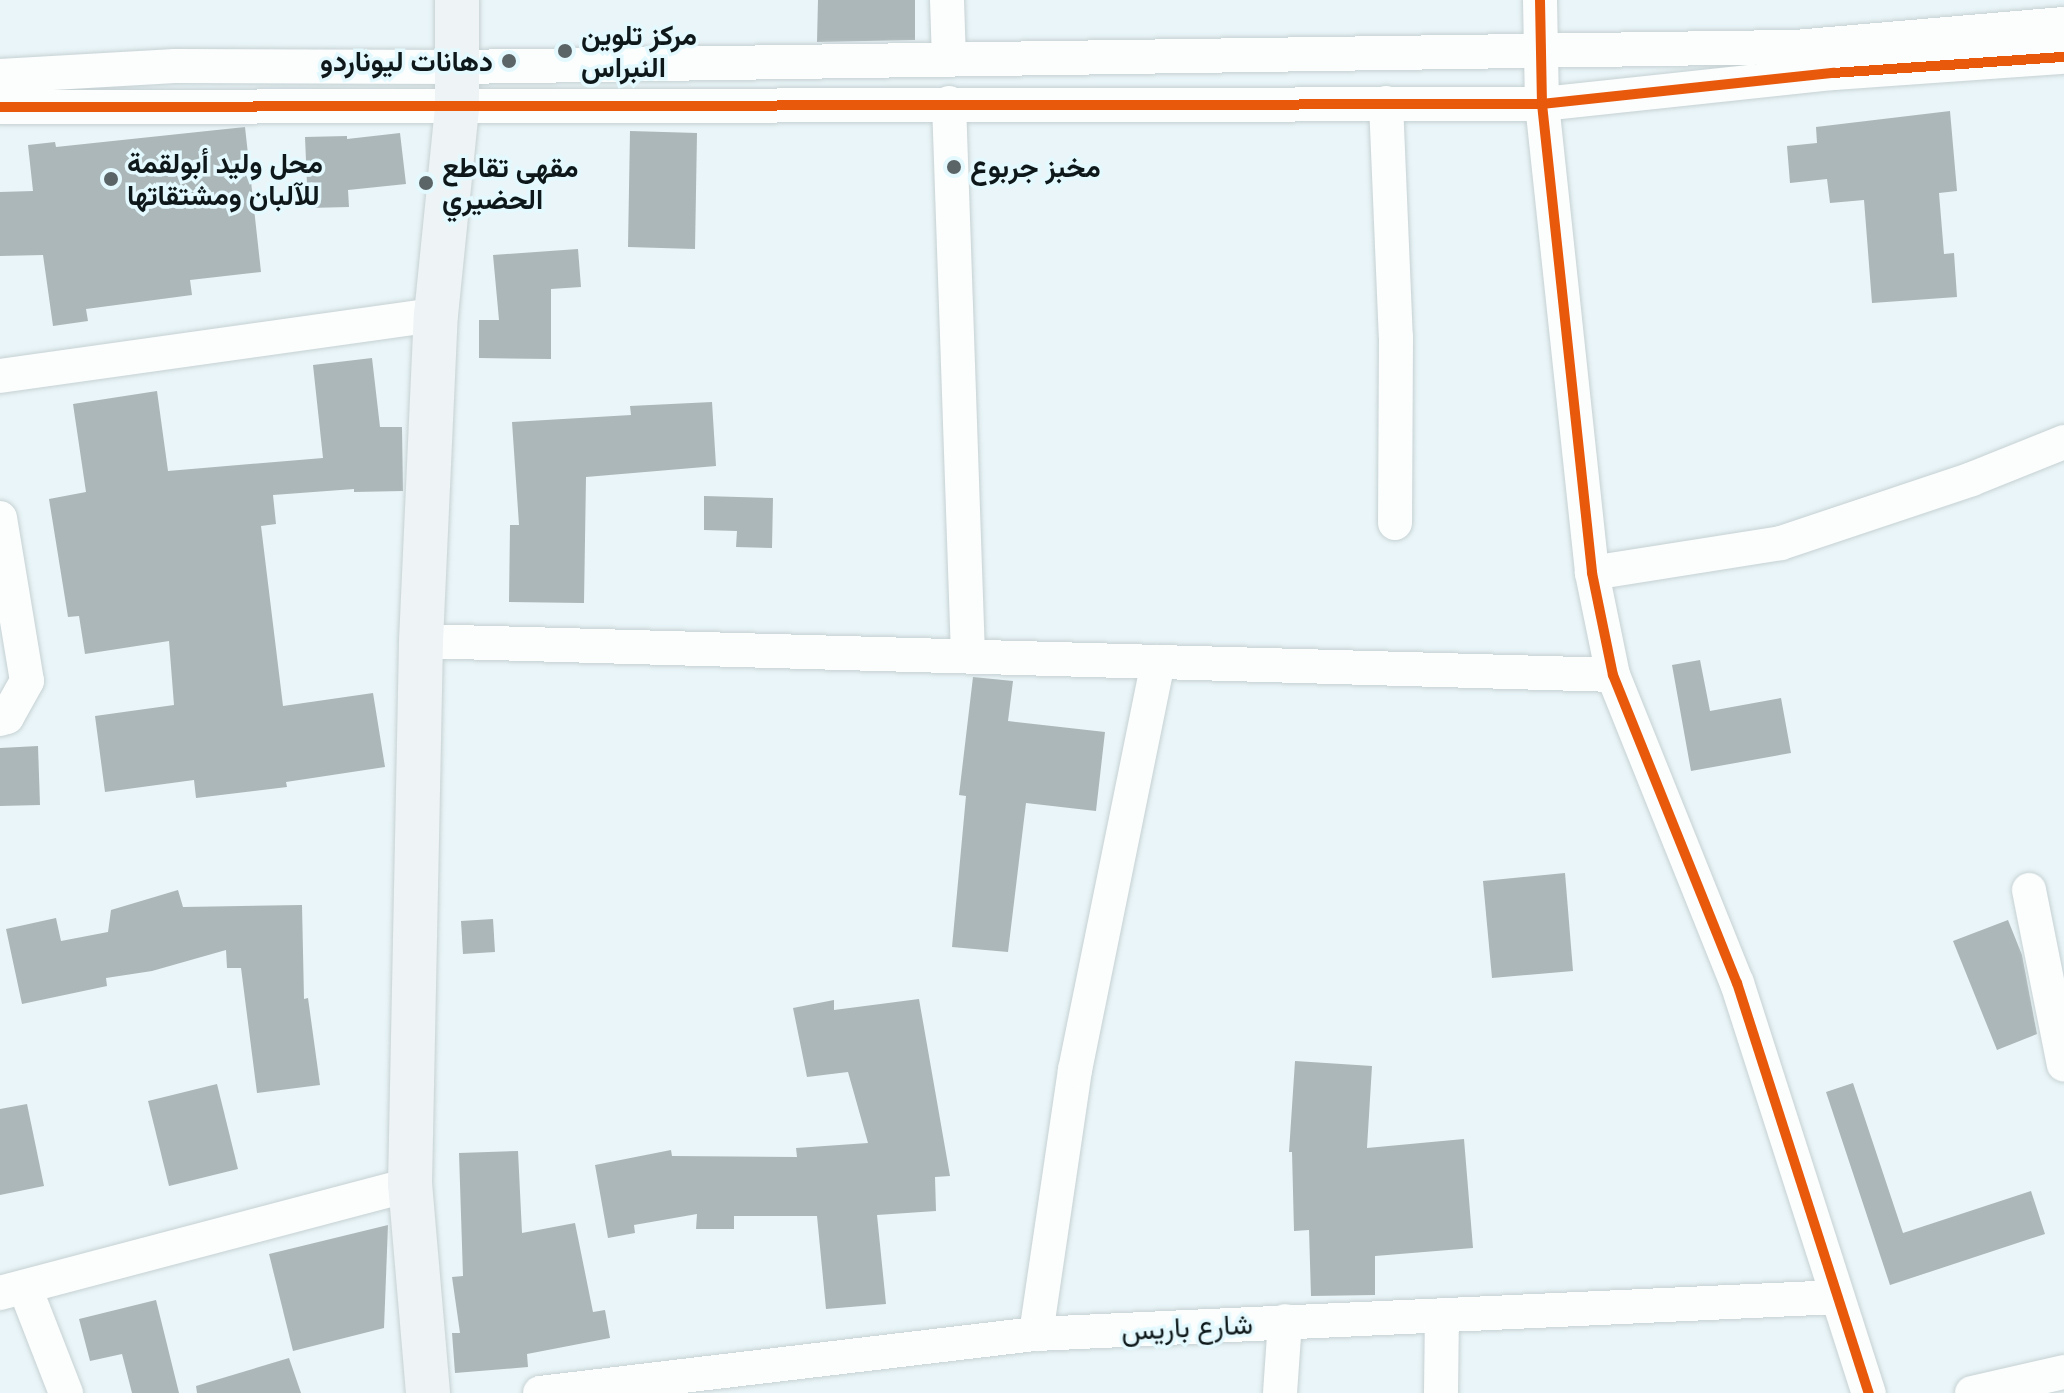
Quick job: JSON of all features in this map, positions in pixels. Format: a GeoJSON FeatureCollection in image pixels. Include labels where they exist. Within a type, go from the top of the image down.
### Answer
{"type":"FeatureCollection","features":[{"type":"Feature","properties":{"kind":"street"},"geometry":{"type":"LineString","coordinates":[[428,1393],[410,1185],[421,641],[436,315],[457,87],[457,0]]}},
{"type":"Feature","properties":{"kind":"street"},"geometry":{"type":"LineString","coordinates":[[947,0],[949,59]]}},
{"type":"Feature","properties":{"kind":"street"},"geometry":{"type":"LineString","coordinates":[[1540,0],[1542,104],[1592,573],[1613,675],[1737,983],[1869,1393]]}},
{"type":"Feature","properties":{"kind":"street"},"geometry":{"type":"LineString","coordinates":[[0,107],[457,87],[949,59],[1795,47],[2064,24]]}},
{"type":"Feature","properties":{"kind":"street"},"geometry":{"type":"LineString","coordinates":[[0,76],[175,66],[457,87],[949,103],[1542,104],[1833,73],[2064,57]]}},
{"type":"Feature","properties":{"kind":"street"},"geometry":{"type":"LineString","coordinates":[[949,103],[968,654]]}},
{"type":"Feature","properties":{"kind":"street"},"geometry":{"type":"LineString","coordinates":[[1386,103],[1396,337],[1395,523]]}},
{"type":"Feature","properties":{"kind":"street"},"geometry":{"type":"LineString","coordinates":[[0,376],[436,315]]}},
{"type":"Feature","properties":{"kind":"street"},"geometry":{"type":"LineString","coordinates":[[1592,573],[1781,543],[1972,479],[2064,442]]}},
{"type":"Feature","properties":{"kind":"street"},"geometry":{"type":"LineString","coordinates":[[0,518],[27,681],[7,717],[0,719]]}},
{"type":"Feature","properties":{"kind":"street"},"geometry":{"type":"LineString","coordinates":[[421,641],[968,654],[1613,675]]}},
{"type":"Feature","properties":{"kind":"street"},"geometry":{"type":"LineString","coordinates":[[1036,1334],[1075,1070],[1158,662]]}},
{"type":"Feature","properties":{"kind":"street"},"geometry":{"type":"LineString","coordinates":[[2029,890],[2064,1065]]}},
{"type":"Feature","properties":{"kind":"street"},"geometry":{"type":"LineString","coordinates":[[66,1393],[12,1291],[410,1185]]}},
{"type":"Feature","properties":{"kind":"street","name":"شارع باريس"},"geometry":{"type":"LineString","coordinates":[[540,1393],[1036,1334],[1837,1297]]}},
{"type":"Feature","properties":{"kind":"street"},"geometry":{"type":"LineString","coordinates":[[1441,1393],[1442,1315]]}},
{"type":"Feature","properties":{"kind":"street"},"geometry":{"type":"LineString","coordinates":[[1280,1393],[1285,1321]]}},
{"type":"Feature","properties":{"kind":"street"},"geometry":{"type":"LineString","coordinates":[[1972,1393],[2064,1372]]}},
{"type":"Feature","properties":{"kind":"building"},"geometry":{"type":"Polygon","coordinates":[[[818,0],[915,0],[915,40],[817,42],[818,0]]]}},
{"type":"Feature","properties":{"kind":"building"},"geometry":{"type":"Polygon","coordinates":[[[1950,111],[1957,191],[1939,193],[1944,254],[1954,253],[1957,297],[1872,303],[1864,200],[1830,203],[1827,179],[1790,183],[1787,146],[1817,143],[1816,127],[1950,111]]]}},
{"type":"Feature","properties":{"kind":"building"},"geometry":{"type":"Polygon","coordinates":[[[245,127],[261,272],[190,280],[192,295],[86,309],[88,321],[53,326],[43,255],[0,256],[0,192],[33,191],[28,145],[55,142],[56,147],[245,127]]]}},
{"type":"Feature","properties":{"kind":"building"},"geometry":{"type":"Polygon","coordinates":[[[630,131],[697,133],[695,249],[628,247],[630,131]]]}},
{"type":"Feature","properties":{"kind":"building"},"geometry":{"type":"Polygon","coordinates":[[[400,133],[406,184],[348,190],[349,207],[308,208],[305,137],[347,136],[347,139],[400,133]]]}},
{"type":"Feature","properties":{"kind":"building"},"geometry":{"type":"Polygon","coordinates":[[[578,249],[581,287],[551,289],[551,359],[479,358],[479,320],[499,320],[493,255],[578,249]]]}},
{"type":"Feature","properties":{"kind":"building"},"geometry":{"type":"Polygon","coordinates":[[[372,358],[380,427],[402,427],[403,491],[354,492],[354,489],[273,495],[276,524],[261,526],[283,706],[373,693],[385,767],[286,782],[287,787],[196,798],[194,780],[105,792],[95,716],[174,705],[169,641],[85,654],[79,616],[68,617],[49,499],[86,492],[73,404],[157,391],[168,471],[323,458],[313,365],[372,358]]]}},
{"type":"Feature","properties":{"kind":"building"},"geometry":{"type":"Polygon","coordinates":[[[712,402],[716,466],[586,477],[584,603],[509,602],[510,525],[519,525],[512,422],[631,415],[630,406],[712,402]]]}},
{"type":"Feature","properties":{"kind":"building"},"geometry":{"type":"Polygon","coordinates":[[[704,496],[773,498],[772,548],[736,547],[737,531],[704,530],[704,496]]]}},
{"type":"Feature","properties":{"kind":"building"},"geometry":{"type":"Polygon","coordinates":[[[1700,660],[1710,711],[1781,698],[1791,753],[1691,771],[1672,665],[1700,660]]]}},
{"type":"Feature","properties":{"kind":"building"},"geometry":{"type":"Polygon","coordinates":[[[973,677],[1013,681],[1008,721],[1105,732],[1096,811],[1026,803],[1008,952],[952,947],[966,796],[959,795],[973,677]]]}},
{"type":"Feature","properties":{"kind":"building"},"geometry":{"type":"Polygon","coordinates":[[[38,746],[40,805],[0,806],[0,748],[38,746]]]}},
{"type":"Feature","properties":{"kind":"building"},"geometry":{"type":"Polygon","coordinates":[[[1565,873],[1573,971],[1492,978],[1483,881],[1565,873]]]}},
{"type":"Feature","properties":{"kind":"building"},"geometry":{"type":"Polygon","coordinates":[[[178,890],[183,907],[302,905],[304,999],[308,998],[320,1085],[257,1093],[241,968],[227,968],[226,950],[152,971],[106,978],[107,986],[22,1004],[6,929],[56,918],[61,941],[108,932],[111,910],[178,890]]]}},
{"type":"Feature","properties":{"kind":"building"},"geometry":{"type":"Polygon","coordinates":[[[493,919],[495,952],[463,954],[461,921],[493,919]]]}},
{"type":"Feature","properties":{"kind":"building"},"geometry":{"type":"Polygon","coordinates":[[[2008,920],[2022,955],[2037,1034],[1997,1050],[1953,941],[2008,920]]]}},
{"type":"Feature","properties":{"kind":"building"},"geometry":{"type":"Polygon","coordinates":[[[919,999],[950,1176],[935,1177],[936,1211],[877,1215],[886,1304],[826,1309],[817,1216],[734,1216],[734,1229],[696,1229],[697,1214],[634,1225],[635,1233],[608,1238],[595,1165],[671,1150],[672,1156],[797,1157],[796,1148],[868,1143],[848,1072],[807,1077],[793,1008],[834,1000],[834,1010],[919,999]]]}},
{"type":"Feature","properties":{"kind":"building"},"geometry":{"type":"Polygon","coordinates":[[[1295,1061],[1372,1066],[1367,1148],[1464,1139],[1473,1248],[1375,1256],[1375,1295],[1311,1296],[1309,1230],[1294,1231],[1292,1152],[1289,1152],[1295,1061]]]}},
{"type":"Feature","properties":{"kind":"building"},"geometry":{"type":"Polygon","coordinates":[[[1853,1083],[1903,1233],[2031,1191],[2045,1234],[1890,1285],[1826,1092],[1853,1083]]]}},
{"type":"Feature","properties":{"kind":"building"},"geometry":{"type":"Polygon","coordinates":[[[217,1084],[238,1169],[169,1186],[148,1101],[217,1084]]]}},
{"type":"Feature","properties":{"kind":"building"},"geometry":{"type":"Polygon","coordinates":[[[27,1104],[44,1186],[0,1195],[0,1109],[27,1104]]]}},
{"type":"Feature","properties":{"kind":"building"},"geometry":{"type":"Polygon","coordinates":[[[518,1151],[522,1233],[575,1223],[593,1312],[605,1310],[610,1338],[527,1354],[528,1367],[455,1373],[452,1333],[460,1333],[452,1277],[463,1276],[459,1153],[518,1151]]]}},
{"type":"Feature","properties":{"kind":"building"},"geometry":{"type":"Polygon","coordinates":[[[388,1225],[384,1328],[293,1351],[269,1254],[388,1225]]]}},
{"type":"Feature","properties":{"kind":"building"},"geometry":{"type":"Polygon","coordinates":[[[156,1300],[179,1393],[132,1393],[122,1354],[90,1361],[79,1319],[156,1300]]]}},
{"type":"Feature","properties":{"kind":"building"},"geometry":{"type":"Polygon","coordinates":[[[289,1358],[301,1393],[197,1393],[196,1386],[289,1358]]]}},
{"type":"Feature","properties":{"kind":"cycle path"},"geometry":{"type":"LineString","coordinates":[[1540,0],[1542,104],[1592,573],[1613,675],[1737,983],[1869,1393]]}},
{"type":"Feature","properties":{"kind":"cycle path"},"geometry":{"type":"LineString","coordinates":[[0,107],[1542,104],[1833,73],[2064,57]]}},
{"type":"Feature","properties":{"kind":"place","name":"مركز تلوين النبراس"},"geometry":{"type":"Point","coordinates":[565,51]}},
{"type":"Feature","properties":{"kind":"place","name":"دهانات ليوناردو"},"geometry":{"type":"Point","coordinates":[509,61]}},
{"type":"Feature","properties":{"kind":"place","name":"مخبز جربوع"},"geometry":{"type":"Point","coordinates":[954,167]}},
{"type":"Feature","properties":{"kind":"place","name":"محل وليد أبولقمة للآلبان ومشتقاتها"},"geometry":{"type":"Point","coordinates":[111,179]}},
{"type":"Feature","properties":{"kind":"place","name":"مقهى تقاطع الحضيري"},"geometry":{"type":"Point","coordinates":[426,183]}}]}
